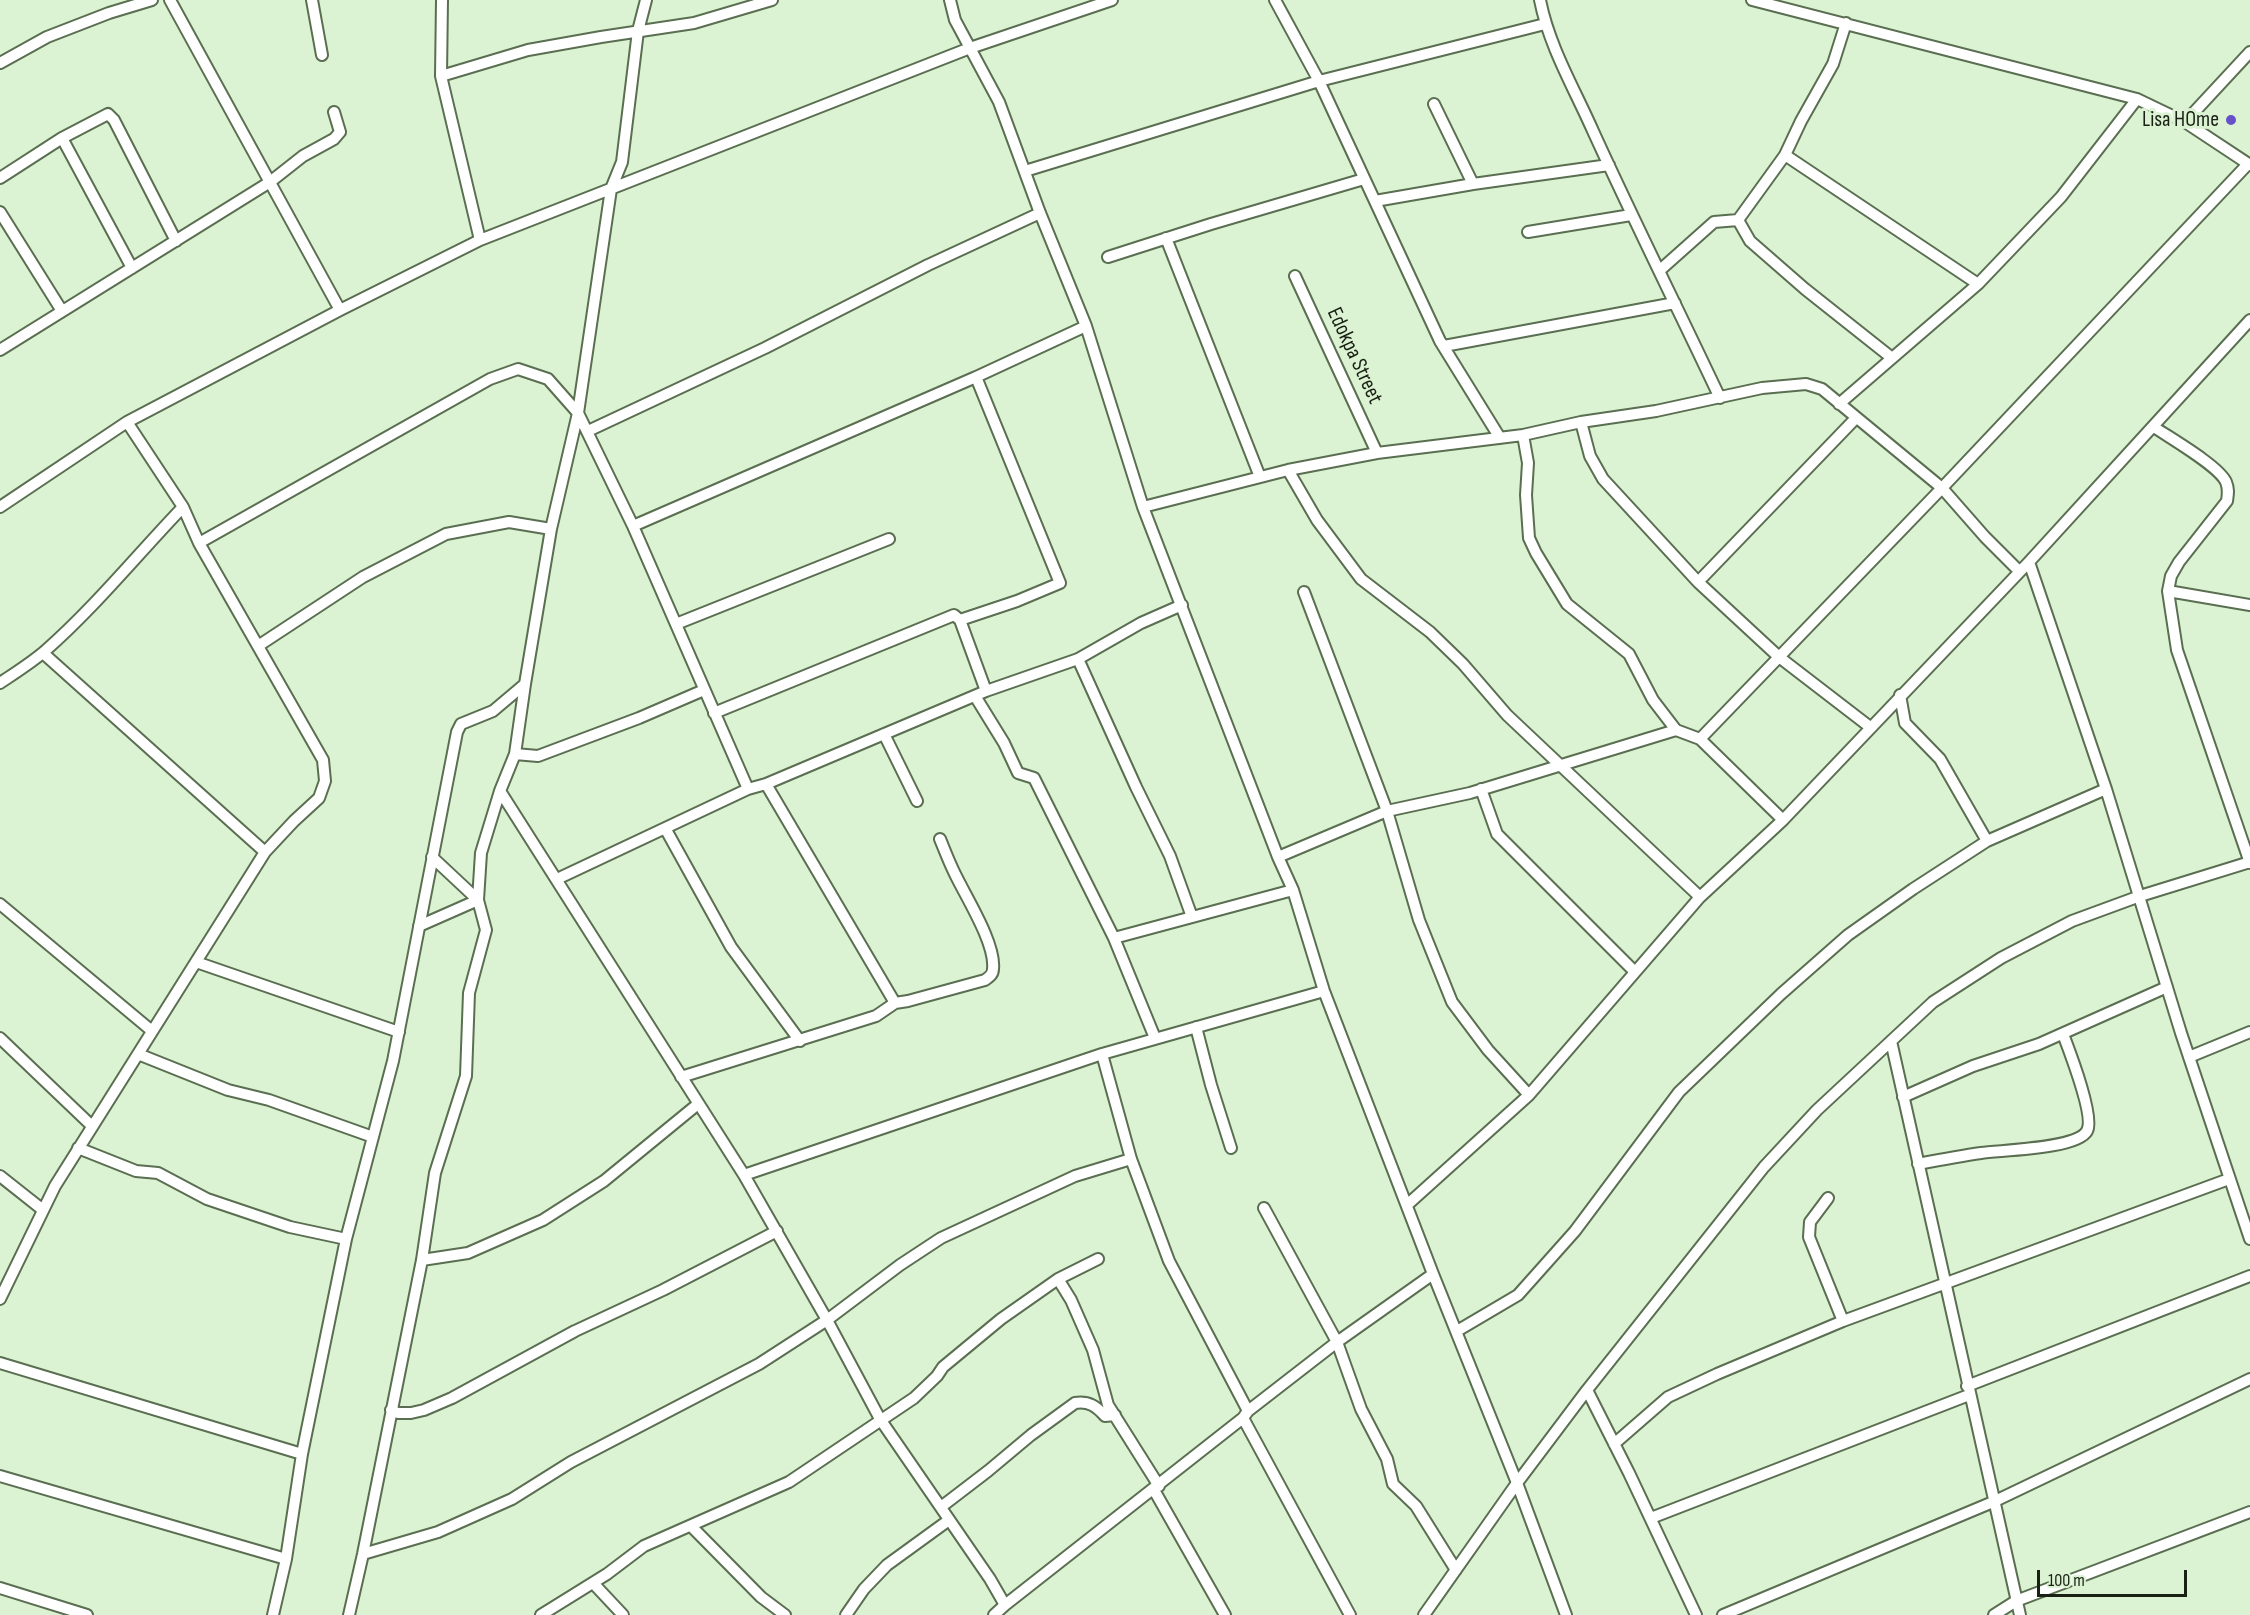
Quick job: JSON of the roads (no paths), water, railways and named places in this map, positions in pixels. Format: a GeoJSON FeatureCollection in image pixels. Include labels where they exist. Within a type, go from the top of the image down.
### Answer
{"type":"FeatureCollection","features":[{"type":"Feature","properties":{"kind":"street"},"geometry":{"type":"LineString","coordinates":[[0,63],[46,37],[109,13],[153,0]]}},
{"type":"Feature","properties":{"kind":"street"},"geometry":{"type":"LineString","coordinates":[[170,0],[340,310]]}},
{"type":"Feature","properties":{"kind":"street"},"geometry":{"type":"LineString","coordinates":[[312,0],[322,55]]}},
{"type":"Feature","properties":{"kind":"street"},"geometry":{"type":"LineString","coordinates":[[442,0],[441,76],[480,240]]}},
{"type":"Feature","properties":{"kind":"street"},"geometry":{"type":"LineString","coordinates":[[349,1615],[422,1260],[435,1173],[466,1076],[470,993],[486,930],[478,900],[481,853],[500,791],[515,754],[551,529],[578,413],[611,189],[622,162],[638,31],[646,0]]}},
{"type":"Feature","properties":{"kind":"street"},"geometry":{"type":"LineString","coordinates":[[441,76],[528,50],[694,23],[772,0]]}},
{"type":"Feature","properties":{"kind":"street"},"geometry":{"type":"LineString","coordinates":[[950,0],[956,20],[999,102],[1040,213],[1086,326],[1143,507],[1278,857],[1293,890],[1324,991],[1566,1615]]}},
{"type":"Feature","properties":{"kind":"street"},"geometry":{"type":"LineString","coordinates":[[0,507],[128,422],[340,310],[480,240],[970,48],[1090,3],[1112,0]]}},
{"type":"Feature","properties":{"kind":"street"},"geometry":{"type":"LineString","coordinates":[[1275,0],[1318,81],[1435,330],[1500,438]]}},
{"type":"Feature","properties":{"kind":"street"},"geometry":{"type":"LineString","coordinates":[[1540,0],[1545,24],[1631,215],[1720,398]]}},
{"type":"Feature","properties":{"kind":"street"},"geometry":{"type":"LineString","coordinates":[[1700,739],[2249,165],[2184,122],[2137,99],[1846,24],[1790,4],[1752,0]]}},
{"type":"Feature","properties":{"kind":"street"},"geometry":{"type":"LineString","coordinates":[[1025,171],[1318,81],[1545,24]]}},
{"type":"Feature","properties":{"kind":"street"},"geometry":{"type":"LineString","coordinates":[[1659,271],[1714,222],[1738,220],[1785,155],[1833,64],[1846,24]]}},
{"type":"Feature","properties":{"kind":"street"},"geometry":{"type":"LineString","coordinates":[[2184,122],[2250,52]]}},
{"type":"Feature","properties":{"kind":"street"},"geometry":{"type":"LineString","coordinates":[[1839,404],[1978,284],[2061,197],[2137,99]]}},
{"type":"Feature","properties":{"kind":"street"},"geometry":{"type":"LineString","coordinates":[[1434,104],[1473,184]]}},
{"type":"Feature","properties":{"kind":"street"},"geometry":{"type":"LineString","coordinates":[[0,350],[270,182],[303,156],[334,139],[340,132],[334,112]]}},
{"type":"Feature","properties":{"kind":"street"},"geometry":{"type":"LineString","coordinates":[[0,178],[103,115],[112,116],[176,240]]}},
{"type":"Feature","properties":{"kind":"street"},"geometry":{"type":"LineString","coordinates":[[62,138],[132,268]]}},
{"type":"Feature","properties":{"kind":"street"},"geometry":{"type":"LineString","coordinates":[[1785,155],[1978,284]]}},
{"type":"Feature","properties":{"kind":"street"},"geometry":{"type":"LineString","coordinates":[[1375,201],[1473,184],[1609,165]]}},
{"type":"Feature","properties":{"kind":"street"},"geometry":{"type":"LineString","coordinates":[[1108,257],[1364,179]]}},
{"type":"Feature","properties":{"kind":"street"},"geometry":{"type":"LineString","coordinates":[[0,212],[62,311]]}},
{"type":"Feature","properties":{"kind":"street"},"geometry":{"type":"LineString","coordinates":[[588,431],[765,348],[928,265],[1040,213]]}},
{"type":"Feature","properties":{"kind":"street"},"geometry":{"type":"LineString","coordinates":[[1528,232],[1631,215]]}},
{"type":"Feature","properties":{"kind":"street"},"geometry":{"type":"LineString","coordinates":[[1738,220],[1750,240],[1804,289],[1892,358]]}},
{"type":"Feature","properties":{"kind":"street"},"geometry":{"type":"LineString","coordinates":[[1166,238],[1260,477]]}},
{"type":"Feature","properties":{"kind":"street","name":"Edokpa Street"},"geometry":{"type":"LineString","coordinates":[[1296,276],[1377,453]]}},
{"type":"Feature","properties":{"kind":"street"},"geometry":{"type":"LineString","coordinates":[[1444,346],[1675,303]]}},
{"type":"Feature","properties":{"kind":"street"},"geometry":{"type":"LineString","coordinates":[[1407,1205],[1529,1095],[1700,897],[1784,820],[1900,695],[2029,562],[2250,320]]}},
{"type":"Feature","properties":{"kind":"street"},"geometry":{"type":"LineString","coordinates":[[633,526],[976,377],[1086,326]]}},
{"type":"Feature","properties":{"kind":"street"},"geometry":{"type":"LineString","coordinates":[[199,543],[490,380],[518,369],[548,380],[578,413],[588,431],[633,526],[748,789]]}},
{"type":"Feature","properties":{"kind":"street"},"geometry":{"type":"LineString","coordinates":[[960,620],[1017,602],[1060,583],[976,377]]}},
{"type":"Feature","properties":{"kind":"street"},"geometry":{"type":"LineString","coordinates":[[1143,507],[1288,470],[1377,453],[1523,435],[1581,422],[1656,411],[1762,388],[1806,384],[1822,388],[1942,488],[1985,537],[2019,571]]}},
{"type":"Feature","properties":{"kind":"street"},"geometry":{"type":"LineString","coordinates":[[1698,582],[1856,418]]}},
{"type":"Feature","properties":{"kind":"street"},"geometry":{"type":"LineString","coordinates":[[0,1299],[55,1186],[78,1148],[265,852],[319,798],[325,781],[323,760],[199,543],[183,507],[128,422]]}},
{"type":"Feature","properties":{"kind":"street"},"geometry":{"type":"LineString","coordinates":[[1581,422],[1590,456],[1603,479],[1698,582],[1779,657],[1870,727]]}},
{"type":"Feature","properties":{"kind":"street"},"geometry":{"type":"LineString","coordinates":[[1424,1615],[1587,1390],[1764,1167],[1817,1110],[1933,1002],[2001,958],[2072,921],[2140,896],[2250,862],[2177,650],[2168,591],[2171,576],[2179,562],[2227,501],[2229,491],[2226,480],[2214,469],[2154,427]]}},
{"type":"Feature","properties":{"kind":"street"},"geometry":{"type":"LineString","coordinates":[[1523,435],[1528,463],[1526,495],[1529,538],[1567,604],[1629,654],[1653,700],[1676,730],[1700,739],[1784,820]]}},
{"type":"Feature","properties":{"kind":"street"},"geometry":{"type":"LineString","coordinates":[[1288,470],[1317,520],[1362,579],[1430,632],[1463,664],[1507,714],[1700,897]]}},
{"type":"Feature","properties":{"kind":"street"},"geometry":{"type":"LineString","coordinates":[[0,683],[43,652],[90,609],[183,507]]}},
{"type":"Feature","properties":{"kind":"street"},"geometry":{"type":"LineString","coordinates":[[258,646],[363,577],[446,534],[509,522],[551,529]]}},
{"type":"Feature","properties":{"kind":"street"},"geometry":{"type":"LineString","coordinates":[[676,624],[889,539]]}},
{"type":"Feature","properties":{"kind":"street"},"geometry":{"type":"LineString","coordinates":[[2029,562],[2106,789],[2189,1057],[2250,1239]]}},
{"type":"Feature","properties":{"kind":"street"},"geometry":{"type":"LineString","coordinates":[[2168,591],[2250,605]]}},
{"type":"Feature","properties":{"kind":"street"},"geometry":{"type":"LineString","coordinates":[[1304,592],[1387,811],[1419,920],[1452,1002],[1488,1050],[1529,1095]]}},
{"type":"Feature","properties":{"kind":"street"},"geometry":{"type":"LineString","coordinates":[[556,879],[748,789],[766,784],[980,694],[1078,659],[1141,623],[1182,605]]}},
{"type":"Feature","properties":{"kind":"street"},"geometry":{"type":"LineString","coordinates":[[714,713],[954,615],[958,617],[980,694],[1018,773],[1034,778],[1114,938],[1155,1038]]}},
{"type":"Feature","properties":{"kind":"street"},"geometry":{"type":"LineString","coordinates":[[43,652],[265,852]]}},
{"type":"Feature","properties":{"kind":"street"},"geometry":{"type":"LineString","coordinates":[[1078,659],[1131,777],[1170,856],[1192,917]]}},
{"type":"Feature","properties":{"kind":"street"},"geometry":{"type":"LineString","coordinates":[[273,1615],[286,1559],[302,1455],[346,1239],[374,1137],[399,1032],[457,732],[461,724],[493,711],[525,684]]}},
{"type":"Feature","properties":{"kind":"street"},"geometry":{"type":"LineString","coordinates":[[515,754],[538,756],[639,718],[704,690]]}},
{"type":"Feature","properties":{"kind":"street"},"geometry":{"type":"LineString","coordinates":[[1900,695],[1905,723],[1940,759],[1988,841]]}},
{"type":"Feature","properties":{"kind":"street"},"geometry":{"type":"LineString","coordinates":[[1278,857],[1387,811],[1481,789],[1676,730]]}},
{"type":"Feature","properties":{"kind":"street"},"geometry":{"type":"LineString","coordinates":[[884,734],[917,801]]}},
{"type":"Feature","properties":{"kind":"street"},"geometry":{"type":"LineString","coordinates":[[766,784],[895,1002]]}},
{"type":"Feature","properties":{"kind":"street"},"geometry":{"type":"LineString","coordinates":[[1481,789],[1497,834],[1635,972]]}},
{"type":"Feature","properties":{"kind":"street"},"geometry":{"type":"LineString","coordinates":[[1457,1331],[1518,1295],[1575,1231],[1679,1092],[1781,994],[1848,935],[1912,889],[1988,841],[2106,789]]}},
{"type":"Feature","properties":{"kind":"street"},"geometry":{"type":"LineString","coordinates":[[500,791],[744,1175],[827,1320],[880,1419],[990,1579],[1005,1605]]}},
{"type":"Feature","properties":{"kind":"street"},"geometry":{"type":"LineString","coordinates":[[665,828],[731,947],[800,1041]]}},
{"type":"Feature","properties":{"kind":"street"},"geometry":{"type":"LineString","coordinates":[[681,1077],[876,1016],[895,1002],[908,1001],[985,980],[992,975],[993,960],[983,928],[954,873],[940,839]]}},
{"type":"Feature","properties":{"kind":"street"},"geometry":{"type":"LineString","coordinates":[[432,857],[478,900]]}},
{"type":"Feature","properties":{"kind":"street"},"geometry":{"type":"LineString","coordinates":[[1114,938],[1293,890]]}},
{"type":"Feature","properties":{"kind":"street"},"geometry":{"type":"LineString","coordinates":[[419,926],[478,900]]}},
{"type":"Feature","properties":{"kind":"street"},"geometry":{"type":"LineString","coordinates":[[0,904],[152,1031]]}},
{"type":"Feature","properties":{"kind":"street"},"geometry":{"type":"LineString","coordinates":[[196,962],[399,1032]]}},
{"type":"Feature","properties":{"kind":"street"},"geometry":{"type":"LineString","coordinates":[[1903,1097],[1972,1066],[2063,1034],[2167,987]]}},
{"type":"Feature","properties":{"kind":"street"},"geometry":{"type":"LineString","coordinates":[[744,1175],[1102,1054],[1324,991]]}},
{"type":"Feature","properties":{"kind":"street"},"geometry":{"type":"LineString","coordinates":[[1196,1027],[1231,1148]]}},
{"type":"Feature","properties":{"kind":"street"},"geometry":{"type":"LineString","coordinates":[[2189,1057],[2250,1032]]}},
{"type":"Feature","properties":{"kind":"street"},"geometry":{"type":"LineString","coordinates":[[1918,1164],[1984,1152],[2026,1149],[2069,1142],[2087,1131],[2089,1124],[2082,1087],[2063,1034]]}},
{"type":"Feature","properties":{"kind":"street"},"geometry":{"type":"LineString","coordinates":[[0,1038],[92,1126]]}},
{"type":"Feature","properties":{"kind":"street"},"geometry":{"type":"LineString","coordinates":[[1891,1041],[2020,1615]]}},
{"type":"Feature","properties":{"kind":"street"},"geometry":{"type":"LineString","coordinates":[[138,1054],[228,1090],[269,1100],[374,1137]]}},
{"type":"Feature","properties":{"kind":"street"},"geometry":{"type":"LineString","coordinates":[[1102,1054],[1131,1159],[1169,1261],[1350,1615]]}},
{"type":"Feature","properties":{"kind":"street"},"geometry":{"type":"LineString","coordinates":[[422,1260],[468,1253],[543,1220],[604,1181],[698,1104]]}},
{"type":"Feature","properties":{"kind":"street"},"geometry":{"type":"LineString","coordinates":[[78,1148],[136,1171],[158,1173],[207,1199],[290,1227],[346,1239]]}},
{"type":"Feature","properties":{"kind":"street"},"geometry":{"type":"LineString","coordinates":[[363,1554],[438,1532],[512,1499],[571,1462],[759,1364],[827,1320],[900,1265],[941,1238],[1075,1176],[1131,1159]]}},
{"type":"Feature","properties":{"kind":"street"},"geometry":{"type":"LineString","coordinates":[[0,1176],[43,1210]]}},
{"type":"Feature","properties":{"kind":"street"},"geometry":{"type":"LineString","coordinates":[[1614,1444],[1668,1397],[1717,1374],[1843,1321],[2229,1179]]}},
{"type":"Feature","properties":{"kind":"street"},"geometry":{"type":"LineString","coordinates":[[1828,1198],[1810,1222],[1809,1238],[1843,1321]]}},
{"type":"Feature","properties":{"kind":"street"},"geometry":{"type":"LineString","coordinates":[[1264,1208],[1337,1342],[1361,1409],[1387,1459],[1393,1484],[1416,1506],[1456,1570]]}},
{"type":"Feature","properties":{"kind":"street"},"geometry":{"type":"LineString","coordinates":[[391,1410],[398,1413],[411,1413],[452,1398],[575,1331],[663,1290],[777,1231]]}},
{"type":"Feature","properties":{"kind":"street"},"geometry":{"type":"LineString","coordinates":[[541,1615],[593,1583],[644,1545],[789,1482],[914,1398],[943,1367],[1001,1319],[1058,1279],[1098,1259]]}},
{"type":"Feature","properties":{"kind":"street"},"geometry":{"type":"LineString","coordinates":[[994,1615],[1337,1342],[1433,1274]]}},
{"type":"Feature","properties":{"kind":"street"},"geometry":{"type":"LineString","coordinates":[[1651,1518],[2250,1276]]}},
{"type":"Feature","properties":{"kind":"street"},"geometry":{"type":"LineString","coordinates":[[1058,1279],[1083,1325],[1098,1363],[1108,1405],[1225,1615]]}},
{"type":"Feature","properties":{"kind":"street"},"geometry":{"type":"LineString","coordinates":[[0,1363],[302,1455]]}},
{"type":"Feature","properties":{"kind":"street"},"geometry":{"type":"LineString","coordinates":[[1723,1615],[1993,1502],[2250,1379]]}},
{"type":"Feature","properties":{"kind":"street"},"geometry":{"type":"LineString","coordinates":[[1587,1390],[1696,1615]]}},
{"type":"Feature","properties":{"kind":"street"},"geometry":{"type":"LineString","coordinates":[[941,1507],[1075,1403],[1083,1402],[1096,1406],[1105,1416],[1115,1414]]}},
{"type":"Feature","properties":{"kind":"street"},"geometry":{"type":"LineString","coordinates":[[0,1476],[286,1559]]}},
{"type":"Feature","properties":{"kind":"street"},"geometry":{"type":"LineString","coordinates":[[1994,1615],[2016,1600],[2250,1512]]}},
{"type":"Feature","properties":{"kind":"street"},"geometry":{"type":"LineString","coordinates":[[846,1615],[864,1589],[887,1565],[950,1520]]}},
{"type":"Feature","properties":{"kind":"street"},"geometry":{"type":"LineString","coordinates":[[691,1526],[761,1597],[785,1615]]}},
{"type":"Feature","properties":{"kind":"street"},"geometry":{"type":"LineString","coordinates":[[593,1583],[623,1615]]}},
{"type":"Feature","properties":{"kind":"street"},"geometry":{"type":"LineString","coordinates":[[0,1588],[87,1615]]}},
{"type":"Feature","properties":{"kind":"place","name":"Lisa HOme"},"geometry":{"type":"Point","coordinates":[2231,120]}}]}
